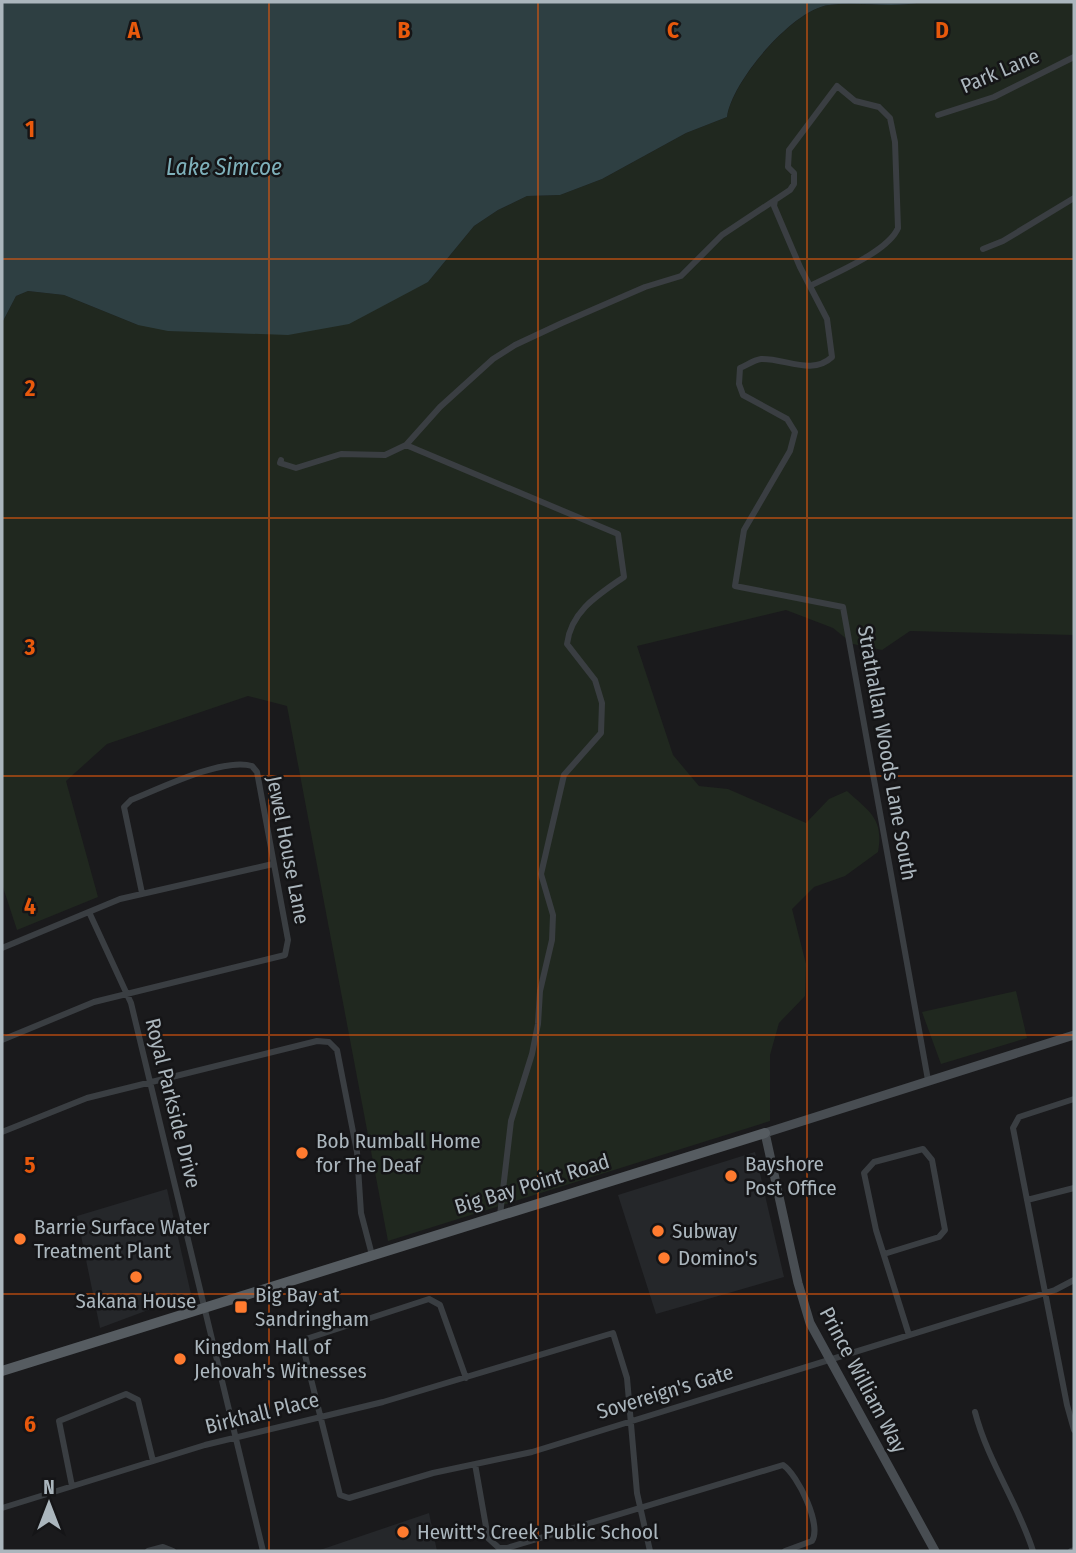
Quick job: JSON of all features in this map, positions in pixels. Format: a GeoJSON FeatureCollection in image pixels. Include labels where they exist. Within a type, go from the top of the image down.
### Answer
{"type":"FeatureCollection","features":[{"type":"Feature","properties":{"kind":"main road","name":"Big Bay Point Road"},"geometry":{"type":"LineString","coordinates":[[2,1371],[765,1133]]}},
{"type":"Feature","properties":{"kind":"street","name":"Park Lane"},"geometry":{"type":"LineString","coordinates":[[938,115],[994,97],[1074,57]]}},
{"type":"Feature","properties":{"kind":"street"},"geometry":{"type":"LineString","coordinates":[[281,460],[280,463],[296,468],[341,454],[385,455],[406,444],[440,407],[504,352],[645,287],[681,276],[722,235],[794,184],[793,173],[788,167],[789,150],[837,86],[855,101],[885,111],[895,131],[898,228],[894,238],[810,286]]}},
{"type":"Feature","properties":{"kind":"street"},"geometry":{"type":"LineString","coordinates":[[983,249],[1003,241],[1074,198]]}},
{"type":"Feature","properties":{"kind":"street","name":"Strathallan Woods Lane South"},"geometry":{"type":"LineString","coordinates":[[775,200],[774,206],[831,328],[832,357],[825,364],[813,367],[758,359],[740,368],[739,384],[743,396],[788,419],[795,432],[790,451],[744,530],[735,586],[843,607],[928,1080]]}},
{"type":"Feature","properties":{"kind":"street"},"geometry":{"type":"LineString","coordinates":[[406,444],[618,534],[624,578],[594,597],[569,625],[567,644],[595,680],[602,703],[601,733],[564,775],[541,874],[553,915],[552,940],[540,991],[534,1044],[511,1121],[500,1215]]}},
{"type":"Feature","properties":{"kind":"street","name":"Jewel House Lane"},"geometry":{"type":"LineString","coordinates":[[2,1040],[94,1002],[285,955],[288,940],[257,772],[246,764],[212,769],[131,800],[124,807],[142,893]]}},
{"type":"Feature","properties":{"kind":"street"},"geometry":{"type":"LineString","coordinates":[[2,948],[142,893],[273,864]]}},
{"type":"Feature","properties":{"kind":"street","name":"Royal Parkside Drive"},"geometry":{"type":"LineString","coordinates":[[89,912],[128,993],[263,1551]]}},
{"type":"Feature","properties":{"kind":"street","name":"Big Bay Point Road"},"geometry":{"type":"LineString","coordinates":[[765,1133],[1074,1035]]}},
{"type":"Feature","properties":{"kind":"street"},"geometry":{"type":"LineString","coordinates":[[2,1132],[87,1098],[317,1041],[329,1042],[337,1050],[358,1158],[361,1213],[372,1255]]}},
{"type":"Feature","properties":{"kind":"street"},"geometry":{"type":"LineString","coordinates":[[1074,1099],[1026,1114],[1015,1122],[1014,1135],[1074,1430]]}},
{"type":"Feature","properties":{"kind":"street","name":"Prince William Way"},"geometry":{"type":"LineString","coordinates":[[765,1133],[802,1297],[829,1360],[935,1551]]}},
{"type":"Feature","properties":{"kind":"street"},"geometry":{"type":"LineString","coordinates":[[884,1254],[944,1233],[946,1223],[932,1160],[923,1149],[874,1162],[864,1171],[884,1254],[909,1335]]}},
{"type":"Feature","properties":{"kind":"street"},"geometry":{"type":"LineString","coordinates":[[1027,1200],[1074,1188]]}},
{"type":"Feature","properties":{"kind":"street","name":"Sovereign's Gate"},"geometry":{"type":"LineString","coordinates":[[320,1417],[338,1491],[343,1497],[532,1452],[1045,1293],[1074,1280]]}},
{"type":"Feature","properties":{"kind":"street"},"geometry":{"type":"LineString","coordinates":[[320,1417],[303,1346],[306,1339],[429,1299],[440,1305],[466,1377]]}},
{"type":"Feature","properties":{"kind":"street","name":"Birkhall Place"},"geometry":{"type":"LineString","coordinates":[[2,1508],[236,1437],[466,1377],[613,1333],[627,1378],[630,1421]]}},
{"type":"Feature","properties":{"kind":"street"},"geometry":{"type":"LineString","coordinates":[[72,1486],[58,1422],[63,1417],[126,1394],[138,1399],[153,1461]]}},
{"type":"Feature","properties":{"kind":"street"},"geometry":{"type":"LineString","coordinates":[[975,1412],[991,1460],[1026,1528],[1033,1551]]}},
{"type":"Feature","properties":{"kind":"street"},"geometry":{"type":"LineString","coordinates":[[630,1421],[639,1508],[650,1551]]}},
{"type":"Feature","properties":{"kind":"street"},"geometry":{"type":"LineString","coordinates":[[475,1464],[488,1538],[499,1548],[508,1548],[783,1465],[807,1501],[816,1530],[812,1542],[785,1551]]}},
{"type":"Feature","properties":{"kind":"street"},"geometry":{"type":"LineString","coordinates":[[148,1551],[163,1548],[173,1551]]}},
{"type":"Feature","properties":{"kind":"shaded area"},"geometry":{"type":"Polygon","coordinates":[[[922,2],[1074,2],[1074,635],[910,631],[882,650],[853,644],[833,628],[786,610],[637,646],[673,755],[699,786],[728,789],[806,823],[829,799],[847,791],[877,824],[878,852],[845,876],[814,887],[792,909],[806,964],[805,996],[779,1023],[770,1055],[770,1121],[388,1241],[287,706],[248,696],[107,744],[66,781],[98,897],[17,930],[2,884],[2,323],[16,296],[28,291],[64,295],[138,325],[428,282],[474,226],[498,210],[527,196],[560,195],[602,179],[686,133],[727,117],[740,85],[766,50],[782,33],[814,10],[841,4],[899,5],[922,2]]]}},
{"type":"Feature","properties":{"kind":"shaded area"},"geometry":{"type":"Polygon","coordinates":[[[1016,991],[1027,1038],[941,1064],[922,1012],[1016,991]]]}},
{"type":"Feature","properties":{"kind":"shaded area"},"geometry":{"type":"Polygon","coordinates":[[[755,1152],[784,1277],[656,1314],[618,1195],[755,1152]]]}},
{"type":"Feature","properties":{"kind":"shaded area"},"geometry":{"type":"Polygon","coordinates":[[[167,1189],[191,1294],[100,1328],[77,1216],[167,1189]]]}},
{"type":"Feature","properties":{"kind":"shaded area","name":"Hewitt's Creek Public School"},"geometry":{"type":"Polygon","coordinates":[[[429,1513],[437,1551],[317,1551],[429,1513]]]}},
{"type":"Feature","properties":{"kind":"water","name":"Lake Simcoe"},"geometry":{"type":"Polygon","coordinates":[[[2,2],[922,2],[899,5],[841,4],[814,10],[798,19],[766,49],[740,85],[727,117],[686,133],[602,179],[560,195],[527,196],[498,210],[474,226],[428,282],[349,324],[288,335],[168,331],[138,325],[64,295],[28,291],[16,296],[2,323],[2,2]]]}},
{"type":"Feature","properties":{"kind":"place","name":"Bob Rumball Home for The Deaf"},"geometry":{"type":"Point","coordinates":[302,1153]}},
{"type":"Feature","properties":{"kind":"place","name":"Bayshore Post Office"},"geometry":{"type":"Point","coordinates":[731,1176]}},
{"type":"Feature","properties":{"kind":"place","name":"Subway"},"geometry":{"type":"Point","coordinates":[658,1231]}},
{"type":"Feature","properties":{"kind":"place","name":"Barrie Surface Water Treatment Plant"},"geometry":{"type":"Point","coordinates":[20,1239]}},
{"type":"Feature","properties":{"kind":"place","name":"Domino's"},"geometry":{"type":"Point","coordinates":[664,1258]}},
{"type":"Feature","properties":{"kind":"place","name":"Sakana House"},"geometry":{"type":"Point","coordinates":[136,1277]}},
{"type":"Feature","properties":{"kind":"place","name":"Big Bay at Sandringham"},"geometry":{"type":"Point","coordinates":[241,1307]}},
{"type":"Feature","properties":{"kind":"place","name":"Kingdom Hall of Jehovah's Witnesses"},"geometry":{"type":"Point","coordinates":[180,1359]}},
{"type":"Feature","properties":{"kind":"place","name":"Hewitt's Creek Public School"},"geometry":{"type":"Point","coordinates":[403,1532]}}]}
